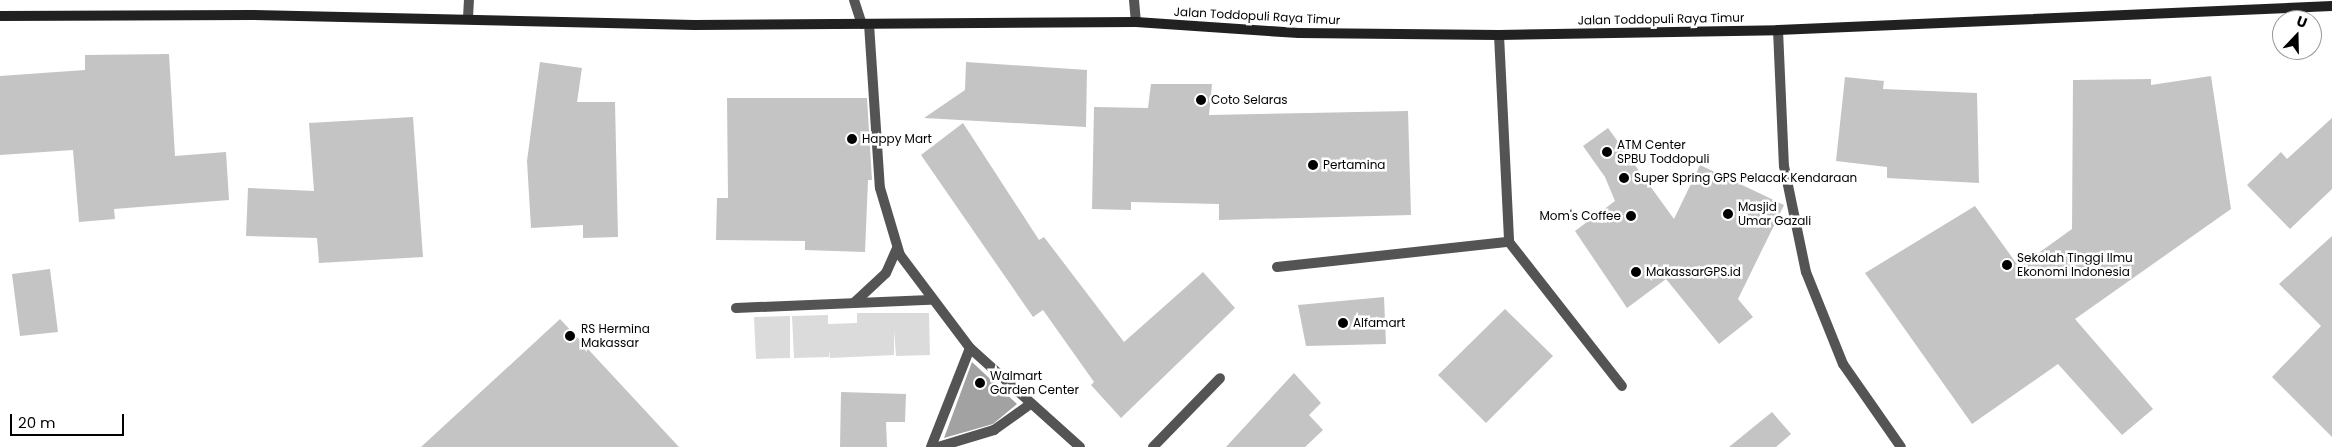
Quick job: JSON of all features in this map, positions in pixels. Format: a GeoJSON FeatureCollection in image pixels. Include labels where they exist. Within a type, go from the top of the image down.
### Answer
{"type":"FeatureCollection","features":[{"type":"Feature","properties":{"kind":"main road","name":"Jalan Toddopuli Raya Timur"},"geometry":{"type":"LineString","coordinates":[[0,16],[468,18],[866,24],[1136,22],[1299,33],[1499,36],[1778,30],[2332,6]]}},
{"type":"Feature","properties":{"kind":"street"},"geometry":{"type":"LineString","coordinates":[[468,18],[469,0]]}},
{"type":"Feature","properties":{"kind":"street"},"geometry":{"type":"LineString","coordinates":[[854,0],[866,24],[880,188],[897,248],[930,300],[970,348],[1029,405],[1080,447]]}},
{"type":"Feature","properties":{"kind":"street"},"geometry":{"type":"LineString","coordinates":[[1134,0],[1136,22]]}},
{"type":"Feature","properties":{"kind":"street"},"geometry":{"type":"LineString","coordinates":[[1778,30],[1784,166],[1806,272],[1843,364],[1901,447]]}},
{"type":"Feature","properties":{"kind":"street"},"geometry":{"type":"LineString","coordinates":[[1499,36],[1509,242],[1622,386]]}},
{"type":"Feature","properties":{"kind":"street"},"geometry":{"type":"LineString","coordinates":[[1277,267],[1509,242]]}},
{"type":"Feature","properties":{"kind":"street"},"geometry":{"type":"LineString","coordinates":[[855,302],[886,273],[897,248]]}},
{"type":"Feature","properties":{"kind":"street"},"geometry":{"type":"LineString","coordinates":[[736,308],[930,300]]}},
{"type":"Feature","properties":{"kind":"street"},"geometry":{"type":"LineString","coordinates":[[932,447],[970,348]]}},
{"type":"Feature","properties":{"kind":"street"},"geometry":{"type":"LineString","coordinates":[[1153,447],[1220,378]]}},
{"type":"Feature","properties":{"kind":"street"},"geometry":{"type":"LineString","coordinates":[[938,447],[994,430],[1029,405]]}},
{"type":"Feature","properties":{"kind":"shaded area"},"geometry":{"type":"Polygon","coordinates":[[[857,313],[929,313],[930,355],[896,356],[894,330],[894,355],[830,358],[829,349],[829,357],[794,358],[792,316],[828,315],[828,324],[857,323],[857,313]]]}},
{"type":"Feature","properties":{"kind":"shaded area"},"geometry":{"type":"Polygon","coordinates":[[[790,316],[790,358],[756,359],[754,317],[790,316]]]}},
{"type":"Feature","properties":{"kind":"shaded area","name":"Walmart Garden Center"},"geometry":{"type":"Polygon","coordinates":[[[972,362],[1017,404],[993,424],[944,438],[972,362]]]}},
{"type":"Feature","properties":{"kind":"building"},"geometry":{"type":"Polygon","coordinates":[[[169,54],[175,156],[226,152],[229,200],[114,209],[115,219],[79,222],[73,150],[0,155],[0,76],[85,70],[85,55],[169,54]]]}},
{"type":"Feature","properties":{"kind":"building"},"geometry":{"type":"Polygon","coordinates":[[[540,62],[582,68],[577,102],[615,102],[618,237],[583,238],[583,225],[531,228],[527,161],[540,62]]]}},
{"type":"Feature","properties":{"kind":"building"},"geometry":{"type":"Polygon","coordinates":[[[966,62],[1087,70],[1086,127],[924,118],[965,90],[966,62]]]}},
{"type":"Feature","properties":{"kind":"building"},"geometry":{"type":"Polygon","coordinates":[[[2211,76],[2231,209],[2075,319],[2153,409],[2122,435],[2058,364],[1972,424],[1865,273],[1975,206],[2019,267],[2072,229],[2073,80],[2151,79],[2151,85],[2211,76]]]}},
{"type":"Feature","properties":{"kind":"building"},"geometry":{"type":"Polygon","coordinates":[[[1845,77],[1884,81],[1883,89],[1977,93],[1979,183],[1887,178],[1887,167],[1836,161],[1845,77]]]}},
{"type":"Feature","properties":{"kind":"building"},"geometry":{"type":"Polygon","coordinates":[[[1151,84],[1212,84],[1209,115],[1408,111],[1411,215],[1219,220],[1219,204],[1131,202],[1131,210],[1092,209],[1094,107],[1148,108],[1151,84]]]}},
{"type":"Feature","properties":{"kind":"building"},"geometry":{"type":"Polygon","coordinates":[[[727,98],[867,98],[872,180],[868,180],[865,252],[805,250],[805,241],[716,240],[717,198],[728,198],[727,98]]]}},
{"type":"Feature","properties":{"kind":"building"},"geometry":{"type":"Polygon","coordinates":[[[413,117],[423,257],[319,263],[317,238],[246,236],[248,188],[314,191],[309,123],[413,117]]]}},
{"type":"Feature","properties":{"kind":"building"},"geometry":{"type":"Polygon","coordinates":[[[2332,118],[2332,189],[2290,229],[2247,185],[2281,152],[2287,159],[2332,118]]]}},
{"type":"Feature","properties":{"kind":"building"},"geometry":{"type":"Polygon","coordinates":[[[963,123],[1039,240],[1044,237],[1124,342],[1203,272],[1235,308],[1121,418],[1091,385],[1094,382],[1043,310],[1033,317],[921,155],[963,123]]]}},
{"type":"Feature","properties":{"kind":"building"},"geometry":{"type":"Polygon","coordinates":[[[1608,128],[1674,219],[1700,165],[1784,205],[1738,299],[1753,317],[1719,344],[1666,279],[1627,308],[1575,231],[1615,201],[1605,177],[1583,146],[1608,128]]]}},
{"type":"Feature","properties":{"kind":"building"},"geometry":{"type":"Polygon","coordinates":[[[2332,236],[2332,437],[2272,377],[2321,326],[2279,284],[2332,236]]]}},
{"type":"Feature","properties":{"kind":"building"},"geometry":{"type":"Polygon","coordinates":[[[50,269],[58,332],[20,336],[12,274],[50,269]]]}},
{"type":"Feature","properties":{"kind":"building","name":"Alfamart"},"geometry":{"type":"Polygon","coordinates":[[[1384,297],[1386,344],[1306,346],[1298,305],[1384,297]]]}},
{"type":"Feature","properties":{"kind":"building"},"geometry":{"type":"Polygon","coordinates":[[[1505,309],[1553,356],[1486,423],[1438,375],[1505,309]]]}},
{"type":"Feature","properties":{"kind":"building","name":"RS Hermina Makassar"},"geometry":{"type":"Polygon","coordinates":[[[560,319],[679,447],[421,447],[560,319]]]}},
{"type":"Feature","properties":{"kind":"building"},"geometry":{"type":"Polygon","coordinates":[[[1294,373],[1321,403],[1309,415],[1323,430],[1305,447],[1226,447],[1294,373]]]}},
{"type":"Feature","properties":{"kind":"building"},"geometry":{"type":"Polygon","coordinates":[[[841,392],[906,394],[905,422],[886,422],[887,447],[840,447],[841,392]]]}},
{"type":"Feature","properties":{"kind":"building"},"geometry":{"type":"Polygon","coordinates":[[[1772,412],[1791,434],[1776,447],[1729,447],[1772,412]]]}},
{"type":"Feature","properties":{"kind":"place","name":"Coto Selaras"},"geometry":{"type":"Point","coordinates":[1201,100]}},
{"type":"Feature","properties":{"kind":"place","name":"Happy Mart"},"geometry":{"type":"Point","coordinates":[852,139]}},
{"type":"Feature","properties":{"kind":"place","name":"ATM Center SPBU Toddopuli"},"geometry":{"type":"Point","coordinates":[1607,152]}},
{"type":"Feature","properties":{"kind":"place","name":"Pertamina"},"geometry":{"type":"Point","coordinates":[1313,165]}},
{"type":"Feature","properties":{"kind":"place","name":"Super Spring GPS Pelacak Kendaraan"},"geometry":{"type":"Point","coordinates":[1624,178]}},
{"type":"Feature","properties":{"kind":"place","name":"Masjid Umar Gazali"},"geometry":{"type":"Point","coordinates":[1728,214]}},
{"type":"Feature","properties":{"kind":"place","name":"Mom's Coffee"},"geometry":{"type":"Point","coordinates":[1631,216]}},
{"type":"Feature","properties":{"kind":"place","name":"Sekolah Tinggi Ilmu Ekonomi Indonesia"},"geometry":{"type":"Point","coordinates":[2007,265]}},
{"type":"Feature","properties":{"kind":"place","name":"MakassarGPS.id"},"geometry":{"type":"Point","coordinates":[1636,272]}},
{"type":"Feature","properties":{"kind":"place","name":"Alfamart"},"geometry":{"type":"Point","coordinates":[1343,323]}},
{"type":"Feature","properties":{"kind":"place","name":"RS Hermina Makassar"},"geometry":{"type":"Point","coordinates":[570,336]}},
{"type":"Feature","properties":{"kind":"place","name":"Walmart Garden Center"},"geometry":{"type":"Point","coordinates":[980,383]}}]}
